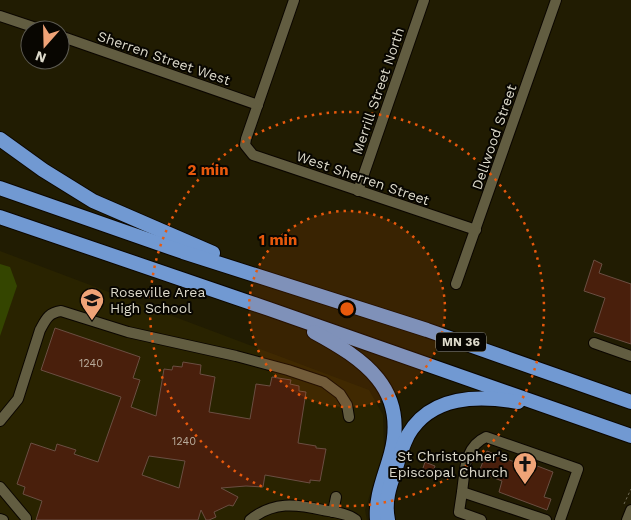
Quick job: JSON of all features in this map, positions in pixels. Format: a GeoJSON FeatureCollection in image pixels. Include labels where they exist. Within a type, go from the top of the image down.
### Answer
{"type":"FeatureCollection","features":[{"type":"Feature","properties":{"kind":"highway"},"geometry":{"type":"LineString","coordinates":[[0,139],[42,170],[93,201],[290,286]]}},
{"type":"Feature","properties":{"kind":"highway","name":"MN 36"},"geometry":{"type":"LineString","coordinates":[[0,188],[183,252],[427,330],[631,402]]}},
{"type":"Feature","properties":{"kind":"highway","name":"MN 36"},"geometry":{"type":"LineString","coordinates":[[3,219],[269,309],[631,436]]}},
{"type":"Feature","properties":{"kind":"highway"},"geometry":{"type":"LineString","coordinates":[[269,309],[339,345],[358,358],[376,374],[388,395],[394,412],[394,442],[377,502],[377,520]]}},
{"type":"Feature","properties":{"kind":"highway"},"geometry":{"type":"LineString","coordinates":[[388,520],[386,505],[388,490],[402,448],[416,425],[434,409],[459,399],[478,398],[531,404],[568,413]]}},
{"type":"Feature","properties":{"kind":"street"},"geometry":{"type":"LineString","coordinates":[[258,105],[294,0]]}},
{"type":"Feature","properties":{"kind":"street","name":"Merrill Street North"},"geometry":{"type":"LineString","coordinates":[[358,191],[424,0]]}},
{"type":"Feature","properties":{"kind":"street","name":"Dellwood Street"},"geometry":{"type":"LineString","coordinates":[[456,284],[556,0]]}},
{"type":"Feature","properties":{"kind":"street"},"geometry":{"type":"LineString","coordinates":[[0,16],[20,23]]}},
{"type":"Feature","properties":{"kind":"street","name":"Sherren Street West"},"geometry":{"type":"LineString","coordinates":[[70,39],[258,105]]}},
{"type":"Feature","properties":{"kind":"street","name":"West Sherren Street"},"geometry":{"type":"LineString","coordinates":[[258,105],[245,145],[252,155],[476,230]]}},
{"type":"Feature","properties":{"kind":"street"},"geometry":{"type":"LineString","coordinates":[[0,421],[18,399],[45,319],[53,312],[61,311],[128,332],[236,356],[324,382],[340,394],[348,405],[349,417]]}},
{"type":"Feature","properties":{"kind":"street"},"geometry":{"type":"LineString","coordinates":[[594,343],[631,356]]}},
{"type":"Feature","properties":{"kind":"street"},"geometry":{"type":"LineString","coordinates":[[481,520],[461,513],[458,510],[466,461],[471,449],[479,440],[486,437],[578,469],[560,520]]}},
{"type":"Feature","properties":{"kind":"street"},"geometry":{"type":"LineString","coordinates":[[0,487],[26,520]]}},
{"type":"Feature","properties":{"kind":"street"},"geometry":{"type":"LineString","coordinates":[[462,492],[546,520]]}},
{"type":"Feature","properties":{"kind":"street"},"geometry":{"type":"LineString","coordinates":[[333,512],[336,497]]}},
{"type":"Feature","properties":{"kind":"street"},"geometry":{"type":"LineString","coordinates":[[250,520],[258,513],[285,504],[346,514],[356,520]]}},
{"type":"Feature","properties":{"kind":"street"},"geometry":{"type":"LineString","coordinates":[[627,520],[631,510]]}},
{"type":"Feature","properties":{"kind":"shaded area","name":"Roseville Area High School"},"geometry":{"type":"Polygon","coordinates":[[[0,251],[369,390],[383,415],[384,450],[365,510],[367,520],[0,520],[0,251]]]}},
{"type":"Feature","properties":{"kind":"green space"},"geometry":{"type":"Polygon","coordinates":[[[0,264],[10,267],[17,286],[0,336],[0,264]]]}},
{"type":"Feature","properties":{"kind":"building"},"geometry":{"type":"Polygon","coordinates":[[[594,260],[602,264],[599,273],[631,284],[631,344],[594,332],[605,298],[584,291],[594,260]]]}},
{"type":"Feature","properties":{"kind":"building"},"geometry":{"type":"Polygon","coordinates":[[[55,328],[140,357],[133,378],[140,380],[131,407],[156,416],[164,369],[172,370],[173,366],[182,367],[183,362],[201,365],[200,374],[215,377],[209,412],[250,419],[256,384],[270,386],[272,377],[291,380],[290,384],[299,386],[299,391],[306,392],[298,443],[326,449],[320,481],[310,480],[310,483],[265,475],[263,487],[221,488],[238,497],[233,506],[229,505],[214,512],[216,517],[209,520],[206,520],[201,510],[198,520],[36,520],[42,501],[23,494],[25,487],[17,484],[31,443],[55,451],[57,444],[76,450],[74,454],[98,462],[121,397],[41,370],[55,328]],[[149,456],[142,475],[179,488],[185,461],[149,456]]]}},
{"type":"Feature","properties":{"kind":"building","name":"St Christopher's Episcopal Church"},"geometry":{"type":"Polygon","coordinates":[[[487,451],[517,463],[519,459],[553,472],[544,497],[551,499],[547,510],[499,492],[502,481],[479,472],[487,451]]]}},
{"type":"Feature","properties":{"kind":"building"},"geometry":{"type":"Polygon","coordinates":[[[425,462],[435,466],[431,477],[421,474],[425,462]]]}},
{"type":"Feature","properties":{"kind":"place","name":"Roseville Area High School"},"geometry":{"type":"Point","coordinates":[92,321]}},
{"type":"Feature","properties":{"kind":"place","name":"St Christopher's Episcopal Church"},"geometry":{"type":"Point","coordinates":[525,485]}}]}
